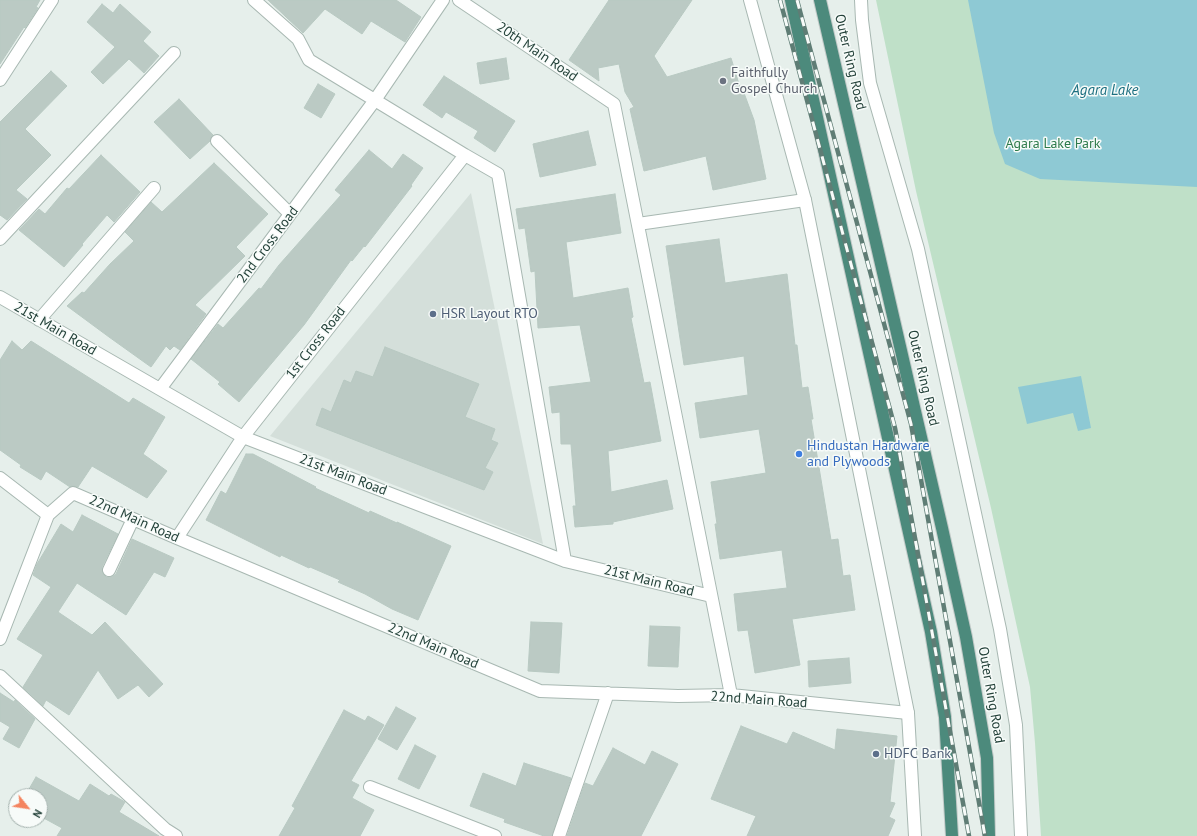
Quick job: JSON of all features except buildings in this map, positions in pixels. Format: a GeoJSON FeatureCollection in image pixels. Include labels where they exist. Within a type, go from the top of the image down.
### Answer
{"type":"FeatureCollection","features":[{"type":"Feature","properties":{"kind":"highway"},"geometry":{"type":"LineString","coordinates":[[791,0],[931,632],[945,716],[952,836]]}},
{"type":"Feature","properties":{"kind":"highway","name":"Outer Ring Road"},"geometry":{"type":"LineString","coordinates":[[820,0],[966,637],[986,758],[989,836]]}},
{"type":"Feature","properties":{"kind":"street"},"geometry":{"type":"LineString","coordinates":[[0,80],[52,0]]}},
{"type":"Feature","properties":{"kind":"street"},"geometry":{"type":"LineString","coordinates":[[254,0],[298,39],[309,60],[464,155],[498,174],[565,561]]}},
{"type":"Feature","properties":{"kind":"street","name":"2nd Cross Road"},"geometry":{"type":"LineString","coordinates":[[160,389],[375,100],[442,0]]}},
{"type":"Feature","properties":{"kind":"street","name":"20th Main Road"},"geometry":{"type":"LineString","coordinates":[[459,0],[614,104],[638,224]]}},
{"type":"Feature","properties":{"kind":"street"},"geometry":{"type":"LineString","coordinates":[[750,0],[805,200],[908,713],[914,836]]}},
{"type":"Feature","properties":{"kind":"street"},"geometry":{"type":"LineString","coordinates":[[861,0],[870,83],[918,249],[1000,629],[1016,725],[1021,836]]}},
{"type":"Feature","properties":{"kind":"street"},"geometry":{"type":"LineString","coordinates":[[0,239],[174,53]]}},
{"type":"Feature","properties":{"kind":"street"},"geometry":{"type":"LineString","coordinates":[[217,141],[290,214]]}},
{"type":"Feature","properties":{"kind":"street","name":"1st Cross Road"},"geometry":{"type":"LineString","coordinates":[[177,538],[243,437],[464,155]]}},
{"type":"Feature","properties":{"kind":"street"},"geometry":{"type":"LineString","coordinates":[[39,320],[154,188]]}},
{"type":"Feature","properties":{"kind":"street"},"geometry":{"type":"LineString","coordinates":[[731,695],[638,224],[805,200]]}},
{"type":"Feature","properties":{"kind":"street","name":"21st Main Road"},"geometry":{"type":"LineString","coordinates":[[0,297],[243,437],[565,561],[711,596]]}},
{"type":"Feature","properties":{"kind":"street"},"geometry":{"type":"LineString","coordinates":[[0,478],[48,515],[0,639]]}},
{"type":"Feature","properties":{"kind":"street","name":"22nd Main Road"},"geometry":{"type":"LineString","coordinates":[[48,515],[73,493],[540,691],[678,696],[731,695],[908,713]]}},
{"type":"Feature","properties":{"kind":"street"},"geometry":{"type":"LineString","coordinates":[[109,570],[133,519]]}},
{"type":"Feature","properties":{"kind":"street"},"geometry":{"type":"LineString","coordinates":[[0,676],[166,829],[176,836]]}},
{"type":"Feature","properties":{"kind":"street"},"geometry":{"type":"LineString","coordinates":[[559,836],[608,693]]}},
{"type":"Feature","properties":{"kind":"street"},"geometry":{"type":"LineString","coordinates":[[370,787],[495,836]]}},
{"type":"Feature","properties":{"kind":"shaded area","name":"HSR Layout RTO"},"geometry":{"type":"Polygon","coordinates":[[[471,193],[543,544],[270,436],[471,193]]]}},
{"type":"Feature","properties":{"kind":"green space","name":"Agara Lake Park"},"geometry":{"type":"Polygon","coordinates":[[[876,0],[1197,0],[1197,836],[1041,836],[1030,687],[991,508],[916,191],[876,0]]]}},
{"type":"Feature","properties":{"kind":"water","name":"Agara Lake"},"geometry":{"type":"Polygon","coordinates":[[[968,0],[1197,0],[1197,187],[1040,179],[1005,164],[994,133],[968,0]]]}},
{"type":"Feature","properties":{"kind":"water"},"geometry":{"type":"Polygon","coordinates":[[[1081,376],[1091,428],[1078,431],[1073,413],[1027,424],[1018,387],[1081,376]]]}},
{"type":"Feature","properties":{"kind":"railway"},"geometry":{"type":"LineString","coordinates":[[780,0],[895,428],[969,836]]}},
{"type":"Feature","properties":{"kind":"railway"},"geometry":{"type":"LineString","coordinates":[[797,0],[911,424],[985,836]]}},
{"type":"Feature","properties":{"kind":"place","name":"Faithfully Gospel Church"},"geometry":{"type":"Point","coordinates":[723,81]}},
{"type":"Feature","properties":{"kind":"place","name":"HSR Layout RTO"},"geometry":{"type":"Point","coordinates":[433,314]}},
{"type":"Feature","properties":{"kind":"place","name":"Hindustan Hardware and Plywoods"},"geometry":{"type":"Point","coordinates":[799,454]}},
{"type":"Feature","properties":{"kind":"place","name":"HDFC Bank"},"geometry":{"type":"Point","coordinates":[876,754]}}]}
